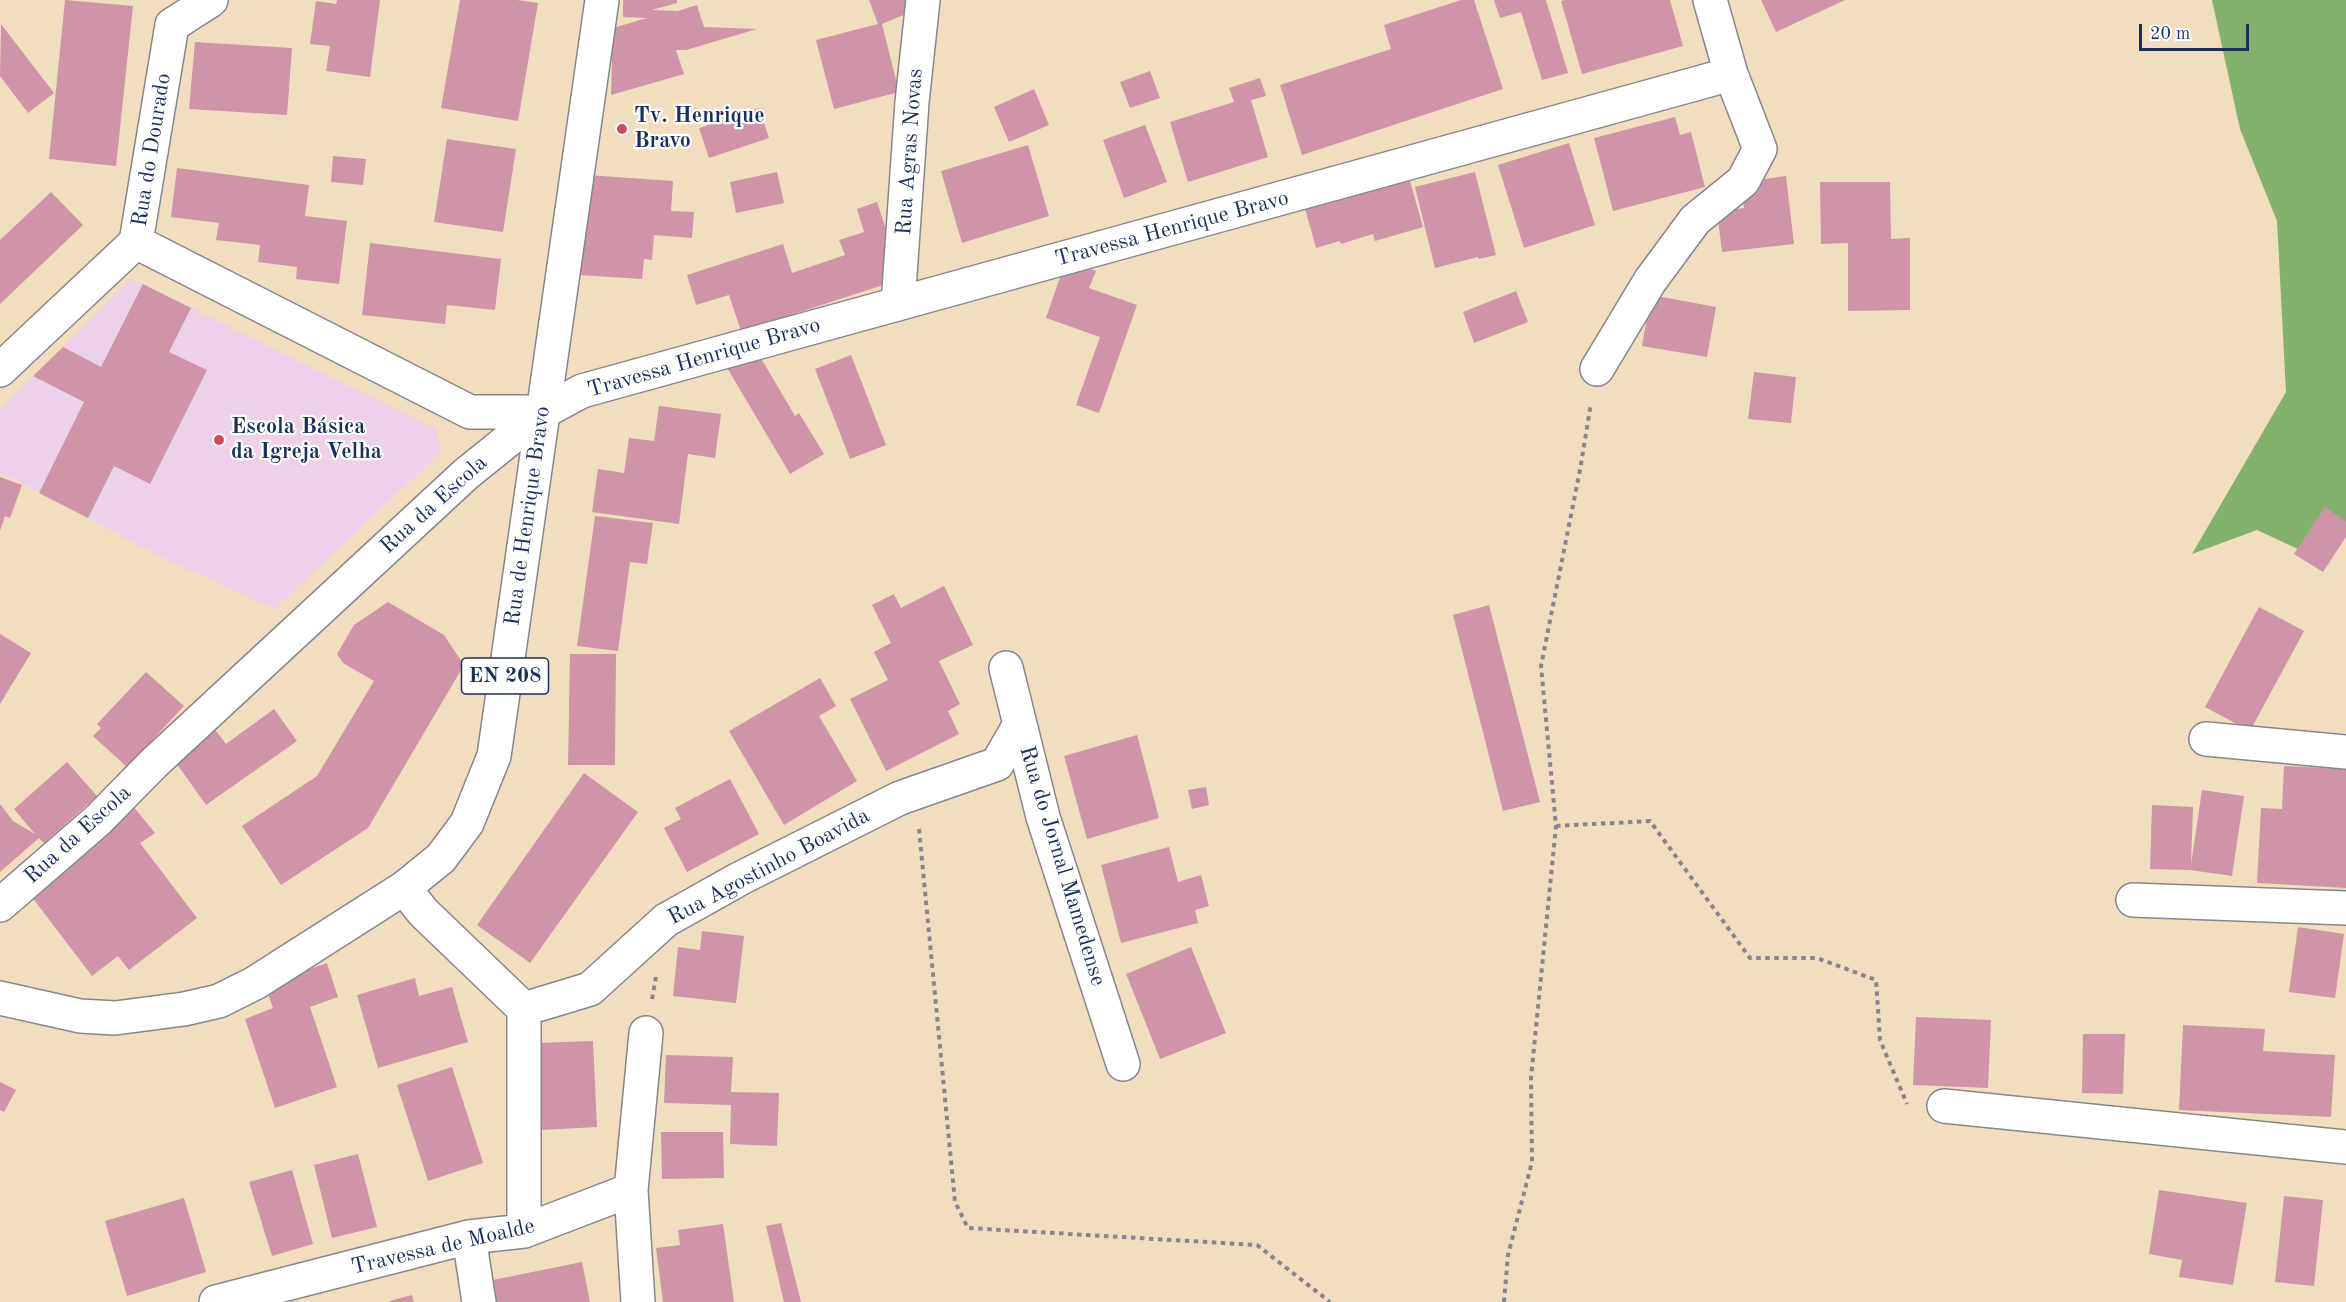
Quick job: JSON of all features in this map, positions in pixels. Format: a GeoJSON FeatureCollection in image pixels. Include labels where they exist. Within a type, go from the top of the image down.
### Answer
{"type":"FeatureCollection","features":[{"type":"Feature","properties":{"kind":"street","name":"Rua do Dourado"},"geometry":{"type":"LineString","coordinates":[[0,370],[136,242],[172,25],[211,0]]}},
{"type":"Feature","properties":{"kind":"street","name":"Rua de Henrique Bravo"},"geometry":{"type":"LineString","coordinates":[[0,998],[80,1016],[115,1018],[184,1009],[219,1001],[255,983],[404,888],[441,858],[467,823],[494,756],[602,0]]}},
{"type":"Feature","properties":{"kind":"street","name":"Rua Agras Novas"},"geometry":{"type":"LineString","coordinates":[[898,304],[912,102],[923,0]]}},
{"type":"Feature","properties":{"kind":"street"},"geometry":{"type":"LineString","coordinates":[[1597,369],[1650,281],[1695,220],[1743,182],[1760,149],[1731,74],[1710,0]]}},
{"type":"Feature","properties":{"kind":"street","name":"Travessa Henrique Bravo"},"geometry":{"type":"LineString","coordinates":[[543,412],[582,391],[1731,74]]}},
{"type":"Feature","properties":{"kind":"street"},"geometry":{"type":"LineString","coordinates":[[136,242],[470,412],[543,412]]}},
{"type":"Feature","properties":{"kind":"street","name":"Rua da Escola"},"geometry":{"type":"LineString","coordinates":[[0,905],[99,820],[163,755],[466,474],[543,412]]}},
{"type":"Feature","properties":{"kind":"street","name":"Rua do Jornal Mamedense"},"geometry":{"type":"LineString","coordinates":[[1006,668],[1043,817],[1123,1064]]}},
{"type":"Feature","properties":{"kind":"street","name":"Rua Agostinho Boavida"},"geometry":{"type":"LineString","coordinates":[[524,1008],[590,989],[666,920],[741,878],[900,798],[997,764],[1019,726]]}},
{"type":"Feature","properties":{"kind":"street"},"geometry":{"type":"LineString","coordinates":[[2206,739],[2346,752]]}},
{"type":"Feature","properties":{"kind":"street"},"geometry":{"type":"LineString","coordinates":[[404,888],[423,912],[524,1008],[524,1231]]}},
{"type":"Feature","properties":{"kind":"street"},"geometry":{"type":"LineString","coordinates":[[2133,900],[2346,908]]}},
{"type":"Feature","properties":{"kind":"street"},"geometry":{"type":"LineString","coordinates":[[638,1302],[632,1190],[646,1033]]}},
{"type":"Feature","properties":{"kind":"street"},"geometry":{"type":"LineString","coordinates":[[1944,1106],[2346,1147]]}},
{"type":"Feature","properties":{"kind":"street","name":"Travessa de Moalde"},"geometry":{"type":"LineString","coordinates":[[216,1302],[469,1237],[524,1231],[632,1190]]}},
{"type":"Feature","properties":{"kind":"street"},"geometry":{"type":"LineString","coordinates":[[469,1237],[479,1302]]}},
{"type":"Feature","properties":{"kind":"path"},"geometry":{"type":"LineString","coordinates":[[1504,1302],[1508,1255],[1532,1162],[1531,1078],[1556,826],[1541,666],[1580,470],[1597,369]]}},
{"type":"Feature","properties":{"kind":"path"},"geometry":{"type":"LineString","coordinates":[[916,792],[955,1202],[968,1228],[1257,1245],[1330,1302]]}},
{"type":"Feature","properties":{"kind":"path"},"geometry":{"type":"LineString","coordinates":[[1556,826],[1650,821],[1750,958],[1817,958],[1876,980],[1880,1040],[1908,1104],[1944,1106]]}},
{"type":"Feature","properties":{"kind":"shaded area","name":"Escola Básica da Igreja Velha"},"geometry":{"type":"Polygon","coordinates":[[[131,278],[436,429],[441,452],[274,609],[159,556],[14,479],[0,475],[0,410],[131,278]]]}},
{"type":"Feature","properties":{"kind":"green space"},"geometry":{"type":"Polygon","coordinates":[[[2212,0],[2346,0],[2346,531],[2328,563],[2257,530],[2192,554],[2286,392],[2277,221],[2240,129],[2212,0]]]}},
{"type":"Feature","properties":{"kind":"building"},"geometry":{"type":"Polygon","coordinates":[[[65,0],[133,6],[116,166],[49,159],[65,0]]]}},
{"type":"Feature","properties":{"kind":"building"},"geometry":{"type":"Polygon","coordinates":[[[337,0],[380,0],[370,77],[326,71],[330,46],[310,44],[316,1],[336,4],[337,0]]]}},
{"type":"Feature","properties":{"kind":"building"},"geometry":{"type":"Polygon","coordinates":[[[460,0],[517,0],[538,3],[518,121],[441,108],[460,0]]]}},
{"type":"Feature","properties":{"kind":"building"},"geometry":{"type":"Polygon","coordinates":[[[623,0],[677,0],[677,3],[652,10],[678,11],[697,5],[704,27],[757,29],[686,50],[676,50],[684,74],[611,95],[613,28],[647,18],[623,17],[623,0]]]}},
{"type":"Feature","properties":{"kind":"building"},"geometry":{"type":"Polygon","coordinates":[[[869,0],[917,0],[920,8],[882,24],[899,92],[834,109],[816,40],[878,24],[869,0]]]}},
{"type":"Feature","properties":{"kind":"building"},"geometry":{"type":"Polygon","coordinates":[[[1461,0],[1474,0],[1503,89],[1302,155],[1280,85],[1391,49],[1384,25],[1461,0]]]}},
{"type":"Feature","properties":{"kind":"building"},"geometry":{"type":"Polygon","coordinates":[[[1494,0],[1546,0],[1568,73],[1542,80],[1521,12],[1500,18],[1494,0]]]}},
{"type":"Feature","properties":{"kind":"building"},"geometry":{"type":"Polygon","coordinates":[[[1670,0],[1683,46],[1582,74],[1561,1],[1670,0]]]}},
{"type":"Feature","properties":{"kind":"building"},"geometry":{"type":"Polygon","coordinates":[[[1761,0],[1845,0],[1776,32],[1761,0]]]}},
{"type":"Feature","properties":{"kind":"building"},"geometry":{"type":"Polygon","coordinates":[[[1,24],[54,93],[28,113],[0,76],[1,24]]]}},
{"type":"Feature","properties":{"kind":"building"},"geometry":{"type":"Polygon","coordinates":[[[195,42],[292,48],[287,115],[189,109],[195,42]]]}},
{"type":"Feature","properties":{"kind":"building"},"geometry":{"type":"Polygon","coordinates":[[[1150,71],[1160,98],[1130,108],[1120,82],[1150,71]]]}},
{"type":"Feature","properties":{"kind":"building"},"geometry":{"type":"Polygon","coordinates":[[[1260,78],[1266,96],[1251,100],[1268,157],[1188,182],[1170,122],[1234,102],[1229,88],[1260,78]]]}},
{"type":"Feature","properties":{"kind":"building"},"geometry":{"type":"Polygon","coordinates":[[[1034,89],[1049,125],[1009,142],[994,107],[1034,89]]]}},
{"type":"Feature","properties":{"kind":"building"},"geometry":{"type":"Polygon","coordinates":[[[759,108],[769,138],[709,158],[699,128],[759,108]]]}},
{"type":"Feature","properties":{"kind":"building"},"geometry":{"type":"Polygon","coordinates":[[[1675,117],[1680,135],[1691,132],[1705,187],[1613,211],[1594,138],[1675,117]]]}},
{"type":"Feature","properties":{"kind":"building"},"geometry":{"type":"Polygon","coordinates":[[[1145,125],[1167,182],[1124,198],[1103,140],[1145,125]]]}},
{"type":"Feature","properties":{"kind":"building"},"geometry":{"type":"Polygon","coordinates":[[[447,139],[516,149],[503,232],[434,222],[447,139]]]}},
{"type":"Feature","properties":{"kind":"building"},"geometry":{"type":"Polygon","coordinates":[[[1569,143],[1595,225],[1524,248],[1498,165],[1569,143]]]}},
{"type":"Feature","properties":{"kind":"building"},"geometry":{"type":"Polygon","coordinates":[[[1028,145],[1049,216],[962,243],[941,171],[1028,145]]]}},
{"type":"Feature","properties":{"kind":"building"},"geometry":{"type":"Polygon","coordinates":[[[333,156],[366,159],[363,185],[331,182],[333,156]]]}},
{"type":"Feature","properties":{"kind":"building"},"geometry":{"type":"Polygon","coordinates":[[[177,168],[309,185],[305,216],[347,221],[339,284],[296,279],[297,267],[258,262],[260,245],[216,240],[219,223],[171,217],[177,168]]]}},
{"type":"Feature","properties":{"kind":"building"},"geometry":{"type":"Polygon","coordinates":[[[777,172],[784,203],[736,213],[730,182],[777,172]]]}},
{"type":"Feature","properties":{"kind":"building"},"geometry":{"type":"Polygon","coordinates":[[[1475,172],[1496,255],[1435,268],[1415,187],[1475,172]]]}},
{"type":"Feature","properties":{"kind":"building"},"geometry":{"type":"Polygon","coordinates":[[[1408,174],[1423,227],[1375,241],[1373,234],[1341,244],[1340,241],[1316,248],[1304,205],[1408,174]]]}},
{"type":"Feature","properties":{"kind":"building"},"geometry":{"type":"Polygon","coordinates":[[[587,175],[673,181],[671,211],[694,212],[692,238],[654,235],[652,260],[644,259],[642,279],[580,275],[587,175]]]}},
{"type":"Feature","properties":{"kind":"building"},"geometry":{"type":"Polygon","coordinates":[[[1786,176],[1794,244],[1722,252],[1717,211],[1744,208],[1741,182],[1786,176]]]}},
{"type":"Feature","properties":{"kind":"building"},"geometry":{"type":"Polygon","coordinates":[[[1820,182],[1890,182],[1891,239],[1910,238],[1910,310],[1848,311],[1848,243],[1821,244],[1820,182]]]}},
{"type":"Feature","properties":{"kind":"building"},"geometry":{"type":"Polygon","coordinates":[[[51,192],[83,225],[0,304],[0,240],[51,192]]]}},
{"type":"Feature","properties":{"kind":"building"},"geometry":{"type":"Polygon","coordinates":[[[877,202],[902,279],[741,331],[729,295],[696,305],[687,275],[783,244],[792,273],[845,255],[839,240],[864,232],[857,209],[877,202]]]}},
{"type":"Feature","properties":{"kind":"building"},"geometry":{"type":"Polygon","coordinates":[[[370,243],[501,259],[495,310],[447,305],[445,324],[362,315],[370,243]]]}},
{"type":"Feature","properties":{"kind":"building"},"geometry":{"type":"Polygon","coordinates":[[[1066,260],[1096,271],[1089,288],[1137,305],[1099,413],[1076,405],[1100,337],[1046,318],[1066,260]]]}},
{"type":"Feature","properties":{"kind":"building"},"geometry":{"type":"Polygon","coordinates":[[[143,284],[191,308],[169,352],[207,370],[150,484],[114,466],[88,518],[39,493],[84,402],[33,376],[63,347],[101,367],[143,284]]]}},
{"type":"Feature","properties":{"kind":"building"},"geometry":{"type":"Polygon","coordinates":[[[1516,291],[1528,322],[1474,343],[1463,312],[1516,291]]]}},
{"type":"Feature","properties":{"kind":"building"},"geometry":{"type":"Polygon","coordinates":[[[1651,295],[1716,307],[1707,357],[1642,346],[1651,295]]]}},
{"type":"Feature","properties":{"kind":"building"},"geometry":{"type":"Polygon","coordinates":[[[755,348],[795,416],[799,413],[824,454],[790,474],[726,366],[755,348]]]}},
{"type":"Feature","properties":{"kind":"building"},"geometry":{"type":"Polygon","coordinates":[[[851,355],[886,445],[850,459],[815,369],[851,355]]]}},
{"type":"Feature","properties":{"kind":"building"},"geometry":{"type":"Polygon","coordinates":[[[1754,372],[1796,377],[1791,423],[1748,419],[1754,372]]]}},
{"type":"Feature","properties":{"kind":"building"},"geometry":{"type":"Polygon","coordinates":[[[659,406],[721,414],[715,458],[688,454],[679,524],[592,512],[598,469],[624,473],[629,438],[654,441],[659,406]]]}},
{"type":"Feature","properties":{"kind":"building"},"geometry":{"type":"Polygon","coordinates":[[[0,477],[22,485],[10,518],[5,516],[0,531],[0,477]]]}},
{"type":"Feature","properties":{"kind":"building"},"geometry":{"type":"Polygon","coordinates":[[[2325,507],[2346,521],[2346,537],[2323,572],[2294,554],[2325,507]]]}},
{"type":"Feature","properties":{"kind":"building"},"geometry":{"type":"Polygon","coordinates":[[[595,516],[653,523],[647,564],[630,562],[618,651],[577,646],[595,516]]]}},
{"type":"Feature","properties":{"kind":"building"},"geometry":{"type":"Polygon","coordinates":[[[944,586],[973,645],[939,661],[960,704],[948,711],[959,734],[886,771],[850,699],[888,680],[874,652],[891,643],[872,605],[894,594],[901,608],[944,586]]]}},
{"type":"Feature","properties":{"kind":"building"},"geometry":{"type":"Polygon","coordinates":[[[388,602],[444,635],[464,665],[368,828],[281,885],[242,826],[317,776],[374,681],[343,663],[337,654],[354,625],[388,602]]]}},
{"type":"Feature","properties":{"kind":"building"},"geometry":{"type":"Polygon","coordinates":[[[1489,605],[1540,802],[1503,811],[1453,615],[1489,605]]]}},
{"type":"Feature","properties":{"kind":"building"},"geometry":{"type":"Polygon","coordinates":[[[2259,607],[2304,631],[2250,731],[2205,707],[2259,607]]]}},
{"type":"Feature","properties":{"kind":"building"},"geometry":{"type":"Polygon","coordinates":[[[0,634],[31,653],[0,704],[0,634]]]}},
{"type":"Feature","properties":{"kind":"building"},"geometry":{"type":"Polygon","coordinates":[[[570,654],[616,654],[615,765],[568,765],[570,654]]]}},
{"type":"Feature","properties":{"kind":"building"},"geometry":{"type":"Polygon","coordinates":[[[146,672],[184,706],[127,767],[93,736],[101,728],[97,724],[146,672]]]}},
{"type":"Feature","properties":{"kind":"building"},"geometry":{"type":"Polygon","coordinates":[[[820,678],[836,706],[819,716],[857,781],[784,825],[729,731],[820,678]]]}},
{"type":"Feature","properties":{"kind":"building"},"geometry":{"type":"Polygon","coordinates":[[[274,709],[297,741],[206,805],[172,757],[213,727],[226,744],[274,709]]]}},
{"type":"Feature","properties":{"kind":"building"},"geometry":{"type":"Polygon","coordinates":[[[1137,735],[1159,818],[1087,839],[1064,756],[1137,735]]]}},
{"type":"Feature","properties":{"kind":"building"},"geometry":{"type":"Polygon","coordinates":[[[67,762],[97,796],[44,843],[39,838],[0,872],[0,804],[13,821],[35,834],[14,809],[67,762]]]}},
{"type":"Feature","properties":{"kind":"building"},"geometry":{"type":"Polygon","coordinates":[[[2284,766],[2346,769],[2346,888],[2257,883],[2261,808],[2282,809],[2284,766]]]}},
{"type":"Feature","properties":{"kind":"building"},"geometry":{"type":"Polygon","coordinates":[[[584,773],[638,812],[530,963],[477,925],[584,773]]]}},
{"type":"Feature","properties":{"kind":"building"},"geometry":{"type":"Polygon","coordinates":[[[730,779],[759,834],[687,872],[664,828],[681,819],[675,808],[730,779]]]}},
{"type":"Feature","properties":{"kind":"building"},"geometry":{"type":"Polygon","coordinates":[[[1206,787],[1209,805],[1192,809],[1188,790],[1206,787]]]}},
{"type":"Feature","properties":{"kind":"building"},"geometry":{"type":"Polygon","coordinates":[[[2202,790],[2244,796],[2232,876],[2190,870],[2150,869],[2152,805],[2193,807],[2191,865],[2202,790]]]}},
{"type":"Feature","properties":{"kind":"building"},"geometry":{"type":"Polygon","coordinates":[[[133,806],[155,833],[140,843],[197,918],[129,970],[118,956],[92,976],[25,888],[133,806]]]}},
{"type":"Feature","properties":{"kind":"building"},"geometry":{"type":"Polygon","coordinates":[[[1169,847],[1178,882],[1201,875],[1209,906],[1195,910],[1198,923],[1121,943],[1101,865],[1169,847]]]}},
{"type":"Feature","properties":{"kind":"building"},"geometry":{"type":"Polygon","coordinates":[[[2298,927],[2344,934],[2335,998],[2289,992],[2298,927]]]}},
{"type":"Feature","properties":{"kind":"building"},"geometry":{"type":"Polygon","coordinates":[[[702,931],[744,936],[736,1003],[673,996],[678,947],[700,950],[702,931]]]}},
{"type":"Feature","properties":{"kind":"building"},"geometry":{"type":"Polygon","coordinates":[[[1191,947],[1226,1033],[1160,1059],[1126,974],[1191,947]]]}},
{"type":"Feature","properties":{"kind":"building"},"geometry":{"type":"Polygon","coordinates":[[[327,963],[338,997],[310,1007],[337,1087],[275,1108],[245,1019],[273,1008],[265,985],[327,963]]]}},
{"type":"Feature","properties":{"kind":"building"},"geometry":{"type":"Polygon","coordinates":[[[415,978],[419,996],[452,987],[468,1042],[378,1068],[357,995],[415,978]]]}},
{"type":"Feature","properties":{"kind":"building"},"geometry":{"type":"Polygon","coordinates":[[[1916,1017],[1991,1020],[1988,1088],[1913,1085],[1916,1017]]]}},
{"type":"Feature","properties":{"kind":"building"},"geometry":{"type":"Polygon","coordinates":[[[2183,1025],[2265,1029],[2263,1051],[2335,1055],[2331,1117],[2179,1110],[2183,1025]]]}},
{"type":"Feature","properties":{"kind":"building"},"geometry":{"type":"Polygon","coordinates":[[[2083,1034],[2125,1034],[2123,1094],[2082,1093],[2083,1034]]]}},
{"type":"Feature","properties":{"kind":"building"},"geometry":{"type":"Polygon","coordinates":[[[593,1041],[597,1127],[541,1130],[537,1043],[593,1041]]]}},
{"type":"Feature","properties":{"kind":"building"},"geometry":{"type":"Polygon","coordinates":[[[666,1055],[733,1057],[731,1092],[779,1093],[777,1146],[730,1144],[731,1105],[664,1103],[666,1055]]]}},
{"type":"Feature","properties":{"kind":"building"},"geometry":{"type":"Polygon","coordinates":[[[452,1067],[483,1163],[428,1181],[397,1085],[452,1067]]]}},
{"type":"Feature","properties":{"kind":"building"},"geometry":{"type":"Polygon","coordinates":[[[0,1082],[16,1090],[4,1112],[0,1110],[0,1082]]]}},
{"type":"Feature","properties":{"kind":"building"},"geometry":{"type":"Polygon","coordinates":[[[661,1132],[723,1132],[724,1178],[662,1179],[661,1132]]]}},
{"type":"Feature","properties":{"kind":"building"},"geometry":{"type":"Polygon","coordinates":[[[358,1154],[377,1227],[332,1238],[314,1165],[358,1154]]]}},
{"type":"Feature","properties":{"kind":"building"},"geometry":{"type":"Polygon","coordinates":[[[292,1170],[313,1244],[272,1256],[249,1182],[292,1170]]]}},
{"type":"Feature","properties":{"kind":"building"},"geometry":{"type":"Polygon","coordinates":[[[2159,1190],[2247,1203],[2233,1285],[2179,1277],[2182,1260],[2149,1254],[2159,1190]]]}},
{"type":"Feature","properties":{"kind":"building"},"geometry":{"type":"Polygon","coordinates":[[[2284,1196],[2323,1200],[2314,1286],[2275,1282],[2284,1196]]]}},
{"type":"Feature","properties":{"kind":"building"},"geometry":{"type":"Polygon","coordinates":[[[184,1198],[206,1272],[127,1296],[105,1221],[184,1198]]]}},
{"type":"Feature","properties":{"kind":"building"},"geometry":{"type":"Polygon","coordinates":[[[781,1223],[801,1302],[784,1302],[766,1226],[781,1223]]]}},
{"type":"Feature","properties":{"kind":"building"},"geometry":{"type":"Polygon","coordinates":[[[723,1224],[734,1302],[663,1302],[656,1248],[680,1245],[678,1230],[723,1224]]]}},
{"type":"Feature","properties":{"kind":"building"},"geometry":{"type":"Polygon","coordinates":[[[582,1262],[590,1302],[493,1302],[488,1281],[582,1262]]]}},
{"type":"Feature","properties":{"kind":"building"},"geometry":{"type":"Polygon","coordinates":[[[412,1295],[414,1302],[390,1302],[390,1301],[412,1295]]]}},
{"type":"Feature","properties":{"kind":"place","name":"Tv. Henrique Bravo"},"geometry":{"type":"Point","coordinates":[622,129]}},
{"type":"Feature","properties":{"kind":"place","name":"Escola Básica da Igreja Velha"},"geometry":{"type":"Point","coordinates":[219,440]}}]}
